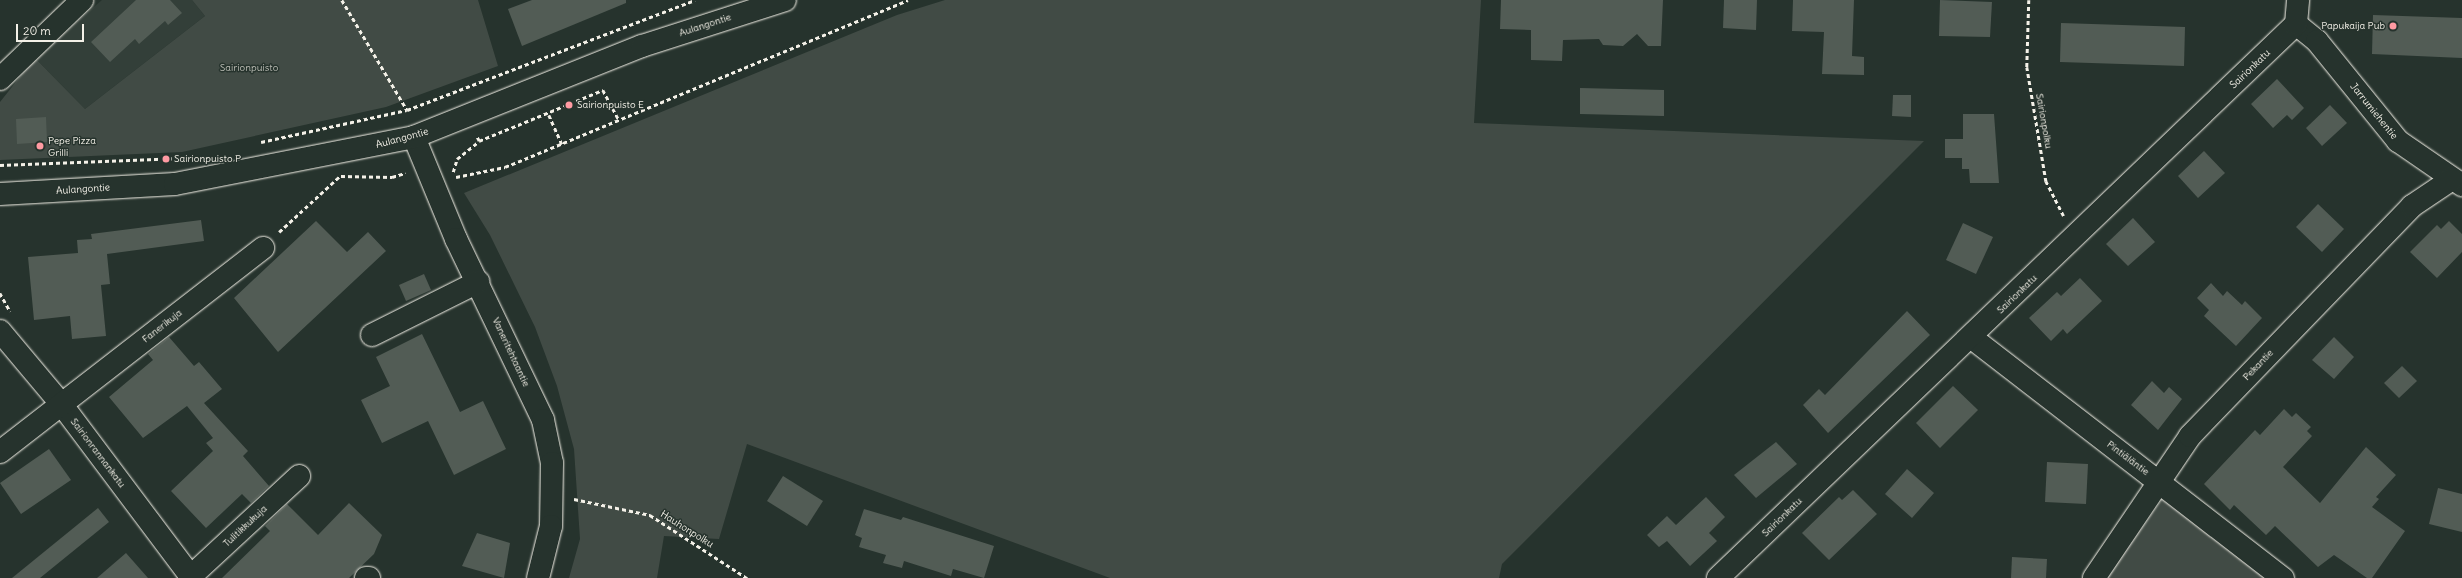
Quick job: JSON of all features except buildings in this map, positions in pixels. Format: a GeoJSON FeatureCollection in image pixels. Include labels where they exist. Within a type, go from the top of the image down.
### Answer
{"type":"FeatureCollection","features":[{"type":"Feature","properties":{"kind":"street"},"geometry":{"type":"LineString","coordinates":[[0,79],[82,0]]}},
{"type":"Feature","properties":{"kind":"street","name":"Aulangontie"},"geometry":{"type":"LineString","coordinates":[[0,194],[175,184],[414,137],[642,46],[785,0]]}},
{"type":"Feature","properties":{"kind":"street"},"geometry":{"type":"LineString","coordinates":[[2296,24],[2298,0]]}},
{"type":"Feature","properties":{"kind":"street","name":"Sairionkatu"},"geometry":{"type":"LineString","coordinates":[[1718,578],[1972,338],[2296,24]]}},
{"type":"Feature","properties":{"kind":"street","name":"Jarrumiehentie"},"geometry":{"type":"LineString","coordinates":[[2296,24],[2317,41],[2398,141],[2457,182]]}},
{"type":"Feature","properties":{"kind":"street","name":"Vaneritehtaantie"},"geometry":{"type":"LineString","coordinates":[[414,137],[478,282],[543,420],[552,463],[551,526],[538,578]]}},
{"type":"Feature","properties":{"kind":"street","name":"Pekantie"},"geometry":{"type":"LineString","coordinates":[[2094,578],[2158,480],[2190,436],[2351,267],[2412,206],[2457,182]]}},
{"type":"Feature","properties":{"kind":"street","name":"Fanerikuja"},"geometry":{"type":"LineString","coordinates":[[0,452],[263,248]]}},
{"type":"Feature","properties":{"kind":"street"},"geometry":{"type":"LineString","coordinates":[[372,335],[478,282]]}},
{"type":"Feature","properties":{"kind":"street","name":"Sairionrannankatu"},"geometry":{"type":"LineString","coordinates":[[0,331],[62,405],[191,578]]}},
{"type":"Feature","properties":{"kind":"street","name":"Pintiäläntie"},"geometry":{"type":"LineString","coordinates":[[1972,338],[2158,480],[2283,578]]}},
{"type":"Feature","properties":{"kind":"street","name":"Tulitikkukuja"},"geometry":{"type":"LineString","coordinates":[[191,578],[299,476]]}},
{"type":"Feature","properties":{"kind":"path"},"geometry":{"type":"LineString","coordinates":[[342,0],[406,110]]}},
{"type":"Feature","properties":{"kind":"path"},"geometry":{"type":"LineString","coordinates":[[259,142],[406,110],[695,0]]}},
{"type":"Feature","properties":{"kind":"path","name":"Sairionpolku"},"geometry":{"type":"LineString","coordinates":[[2029,0],[2027,67],[2046,181],[2075,238]]}},
{"type":"Feature","properties":{"kind":"path"},"geometry":{"type":"LineString","coordinates":[[479,141],[549,115],[603,90],[619,120]]}},
{"type":"Feature","properties":{"kind":"path"},"geometry":{"type":"LineString","coordinates":[[549,115],[562,144]]}},
{"type":"Feature","properties":{"kind":"path"},"geometry":{"type":"LineString","coordinates":[[0,165],[190,156]]}},
{"type":"Feature","properties":{"kind":"path"},"geometry":{"type":"LineString","coordinates":[[263,248],[340,176]]}},
{"type":"Feature","properties":{"kind":"path","name":"Hauhonpolku"},"geometry":{"type":"LineString","coordinates":[[566,497],[650,516],[747,578]]}},
{"type":"Feature","properties":{"kind":"shaded area"},"geometry":{"type":"Polygon","coordinates":[[[102,0],[192,0],[205,16],[85,109],[35,58],[102,0]]]}},
{"type":"Feature","properties":{"kind":"green space","name":"Sairionpuisto"},"geometry":{"type":"Polygon","coordinates":[[[192,0],[478,0],[498,66],[386,107],[182,152],[0,160],[0,102],[35,58],[85,109],[205,16],[192,0]]]}},
{"type":"Feature","properties":{"kind":"green space"},"geometry":{"type":"Polygon","coordinates":[[[945,0],[1481,0],[1474,123],[1924,141],[1502,564],[1499,578],[1110,578],[747,444],[719,539],[664,536],[657,578],[569,578],[580,539],[574,449],[557,386],[535,327],[490,235],[464,193],[897,15],[945,0]]]}},
{"type":"Feature","properties":{"kind":"green space"},"geometry":{"type":"Polygon","coordinates":[[[2162,499],[2266,578],[2107,578],[2162,499]]]}},
{"type":"Feature","properties":{"kind":"place","name":"Papukaija Pub"},"geometry":{"type":"Point","coordinates":[2393,26]}},
{"type":"Feature","properties":{"kind":"place","name":"Sairionpuisto E"},"geometry":{"type":"Point","coordinates":[569,105]}},
{"type":"Feature","properties":{"kind":"place","name":"Pepe Pizza Grilli"},"geometry":{"type":"Point","coordinates":[40,146]}},
{"type":"Feature","properties":{"kind":"place","name":"Sairionpuisto P"},"geometry":{"type":"Point","coordinates":[166,159]}}]}
